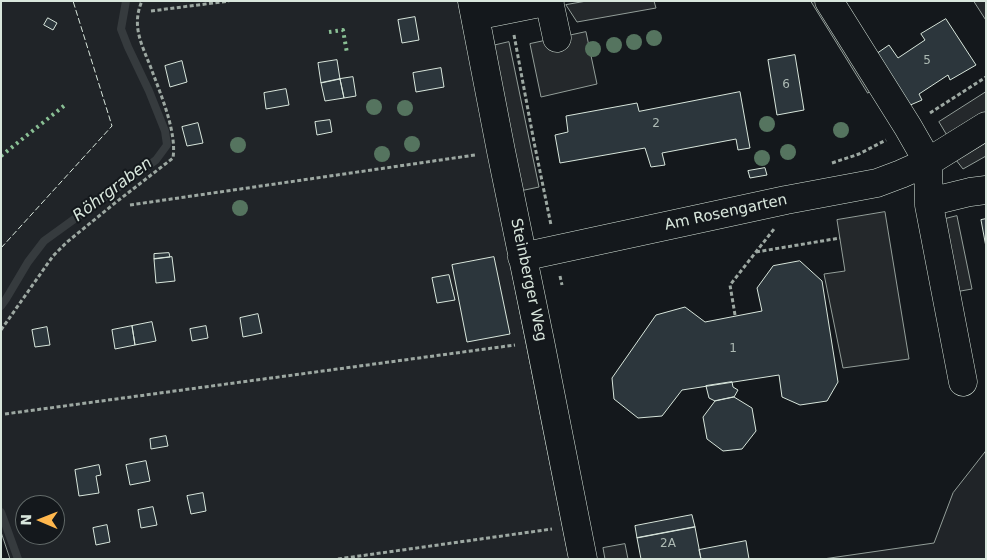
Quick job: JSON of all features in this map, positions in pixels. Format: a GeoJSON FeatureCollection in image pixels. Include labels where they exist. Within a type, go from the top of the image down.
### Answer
{"type":"FeatureCollection","features":[{"type":"Feature","properties":{"kind":"street"},"geometry":{"type":"LineString","coordinates":[[474,8],[509,9],[550,1],[557,38]]}},
{"type":"Feature","properties":{"kind":"street"},"geometry":{"type":"LineString","coordinates":[[829,1],[928,162],[929,202],[963,382]]}},
{"type":"Feature","properties":{"kind":"street","name":"Steinberger Weg"},"geometry":{"type":"LineString","coordinates":[[474,8],[583,559]]}},
{"type":"Feature","properties":{"kind":"street","name":"Am Rosengarten"},"geometry":{"type":"LineString","coordinates":[[522,257],[786,200],[877,183],[928,162],[986,126]]}},
{"type":"Feature","properties":{"kind":"street"},"geometry":{"type":"LineString","coordinates":[[929,202],[986,190]]}},
{"type":"Feature","properties":{"kind":"path"},"geometry":{"type":"LineString","coordinates":[[1,330],[53,256],[115,202],[173,158],[175,147],[166,111],[141,46],[137,24],[138,11],[142,1]]}},
{"type":"Feature","properties":{"kind":"path"},"geometry":{"type":"LineString","coordinates":[[151,11],[229,1]]}},
{"type":"Feature","properties":{"kind":"path"},"geometry":{"type":"LineString","coordinates":[[509,9],[551,229]]}},
{"type":"Feature","properties":{"kind":"path"},"geometry":{"type":"LineString","coordinates":[[831,163],[876,146],[986,77]]}},
{"type":"Feature","properties":{"kind":"path"},"geometry":{"type":"LineString","coordinates":[[130,205],[501,151]]}},
{"type":"Feature","properties":{"kind":"path"},"geometry":{"type":"LineString","coordinates":[[735,316],[730,285],[775,228]]}},
{"type":"Feature","properties":{"kind":"path"},"geometry":{"type":"LineString","coordinates":[[755,252],[840,238]]}},
{"type":"Feature","properties":{"kind":"path"},"geometry":{"type":"LineString","coordinates":[[5,414],[540,341]]}},
{"type":"Feature","properties":{"kind":"path"},"geometry":{"type":"LineString","coordinates":[[338,559],[577,526]]}},
{"type":"Feature","properties":{"kind":"shaded area"},"geometry":{"type":"Polygon","coordinates":[[[1,1],[458,1],[569,559],[10,559],[1,532],[1,1]]]}},
{"type":"Feature","properties":{"kind":"shaded area"},"geometry":{"type":"Polygon","coordinates":[[[587,1],[654,1],[656,8],[577,22],[566,5],[587,1]]]}},
{"type":"Feature","properties":{"kind":"shaded area"},"geometry":{"type":"Polygon","coordinates":[[[811,1],[822,1],[875,87],[868,93],[811,1]]]}},
{"type":"Feature","properties":{"kind":"shaded area"},"geometry":{"type":"Polygon","coordinates":[[[974,1],[986,1],[986,20],[974,1]]]}},
{"type":"Feature","properties":{"kind":"shaded area"},"geometry":{"type":"Polygon","coordinates":[[[586,32],[597,84],[541,97],[530,44],[586,32]]]}},
{"type":"Feature","properties":{"kind":"shaded area"},"geometry":{"type":"Polygon","coordinates":[[[509,42],[539,187],[520,191],[492,46],[509,42]]]}},
{"type":"Feature","properties":{"kind":"shaded area"},"geometry":{"type":"Polygon","coordinates":[[[986,92],[986,114],[948,137],[939,122],[986,92]]]}},
{"type":"Feature","properties":{"kind":"shaded area"},"geometry":{"type":"Polygon","coordinates":[[[986,143],[986,156],[963,169],[956,160],[986,143]]]}},
{"type":"Feature","properties":{"kind":"shaded area"},"geometry":{"type":"Polygon","coordinates":[[[885,212],[909,359],[843,368],[824,274],[845,271],[837,220],[885,212]]]}},
{"type":"Feature","properties":{"kind":"shaded area"},"geometry":{"type":"Polygon","coordinates":[[[957,216],[972,289],[955,292],[941,220],[957,216]]]}},
{"type":"Feature","properties":{"kind":"shaded area"},"geometry":{"type":"Polygon","coordinates":[[[986,451],[986,559],[823,559],[934,543],[953,493],[986,451]]]}},
{"type":"Feature","properties":{"kind":"shaded area"},"geometry":{"type":"Polygon","coordinates":[[[625,544],[628,559],[605,559],[603,548],[625,544]]]}},
{"type":"Feature","properties":{"kind":"building"},"geometry":{"type":"Polygon","coordinates":[[[415,17],[419,40],[402,43],[398,20],[415,17]]]}},
{"type":"Feature","properties":{"kind":"building"},"geometry":{"type":"Polygon","coordinates":[[[48,18],[57,23],[53,30],[44,25],[48,18]]]}},
{"type":"Feature","properties":{"kind":"building"},"geometry":{"type":"Polygon","coordinates":[[[946,19],[976,65],[950,80],[948,75],[919,94],[922,100],[908,106],[876,54],[889,45],[898,58],[925,40],[921,34],[946,19]]]}},
{"type":"Feature","properties":{"kind":"building"},"geometry":{"type":"Polygon","coordinates":[[[795,55],[804,110],[777,115],[768,60],[795,55]]]}},
{"type":"Feature","properties":{"kind":"building"},"geometry":{"type":"Polygon","coordinates":[[[337,60],[340,79],[321,83],[318,63],[337,60]]]}},
{"type":"Feature","properties":{"kind":"building"},"geometry":{"type":"Polygon","coordinates":[[[182,61],[187,82],[170,87],[165,66],[182,61]]]}},
{"type":"Feature","properties":{"kind":"building"},"geometry":{"type":"Polygon","coordinates":[[[441,68],[444,87],[416,92],[413,73],[441,68]]]}},
{"type":"Feature","properties":{"kind":"building"},"geometry":{"type":"Polygon","coordinates":[[[353,77],[356,96],[344,98],[340,79],[353,77]]]}},
{"type":"Feature","properties":{"kind":"building"},"geometry":{"type":"Polygon","coordinates":[[[340,79],[344,98],[325,101],[321,83],[340,79]]]}},
{"type":"Feature","properties":{"kind":"building"},"geometry":{"type":"Polygon","coordinates":[[[286,89],[289,105],[266,109],[264,93],[286,89]]]}},
{"type":"Feature","properties":{"kind":"building"},"geometry":{"type":"Polygon","coordinates":[[[740,92],[750,148],[738,150],[736,139],[662,153],[665,165],[651,167],[645,148],[560,163],[555,135],[568,132],[566,116],[637,103],[639,111],[740,92]]]}},
{"type":"Feature","properties":{"kind":"building"},"geometry":{"type":"Polygon","coordinates":[[[330,120],[332,132],[317,135],[315,122],[330,120]]]}},
{"type":"Feature","properties":{"kind":"building"},"geometry":{"type":"Polygon","coordinates":[[[198,123],[203,143],[187,146],[182,127],[198,123]]]}},
{"type":"Feature","properties":{"kind":"building"},"geometry":{"type":"Polygon","coordinates":[[[765,168],[767,175],[750,178],[748,171],[765,168]]]}},
{"type":"Feature","properties":{"kind":"building"},"geometry":{"type":"Polygon","coordinates":[[[986,219],[986,247],[981,220],[986,219]]]}},
{"type":"Feature","properties":{"kind":"building"},"geometry":{"type":"Polygon","coordinates":[[[169,253],[170,257],[154,259],[154,254],[169,253]]]}},
{"type":"Feature","properties":{"kind":"building"},"geometry":{"type":"Polygon","coordinates":[[[172,257],[175,281],[156,283],[154,259],[172,257]]]}},
{"type":"Feature","properties":{"kind":"building"},"geometry":{"type":"Polygon","coordinates":[[[494,257],[510,334],[467,342],[452,265],[494,257]]]}},
{"type":"Feature","properties":{"kind":"building"},"geometry":{"type":"Polygon","coordinates":[[[800,261],[822,281],[838,382],[827,401],[800,405],[782,397],[779,375],[682,390],[662,416],[638,418],[614,399],[612,378],[656,315],[685,307],[705,322],[762,311],[757,288],[773,266],[800,261]]]}},
{"type":"Feature","properties":{"kind":"building"},"geometry":{"type":"Polygon","coordinates":[[[449,275],[455,300],[437,303],[432,278],[449,275]]]}},
{"type":"Feature","properties":{"kind":"building"},"geometry":{"type":"Polygon","coordinates":[[[258,314],[262,333],[243,337],[240,318],[258,314]]]}},
{"type":"Feature","properties":{"kind":"building"},"geometry":{"type":"Polygon","coordinates":[[[152,322],[156,341],[135,345],[132,326],[152,322]]]}},
{"type":"Feature","properties":{"kind":"building"},"geometry":{"type":"Polygon","coordinates":[[[132,326],[135,345],[115,349],[112,330],[132,326]]]}},
{"type":"Feature","properties":{"kind":"building"},"geometry":{"type":"Polygon","coordinates":[[[206,326],[208,338],[192,341],[190,329],[206,326]]]}},
{"type":"Feature","properties":{"kind":"building"},"geometry":{"type":"Polygon","coordinates":[[[47,327],[50,345],[35,347],[32,330],[47,327]]]}},
{"type":"Feature","properties":{"kind":"building"},"geometry":{"type":"Polygon","coordinates":[[[732,382],[733,387],[738,390],[734,397],[715,401],[709,398],[706,386],[732,382]]]}},
{"type":"Feature","properties":{"kind":"building"},"geometry":{"type":"Polygon","coordinates":[[[734,397],[752,408],[756,431],[742,449],[723,451],[707,439],[703,417],[715,401],[734,397]]]}},
{"type":"Feature","properties":{"kind":"building"},"geometry":{"type":"Polygon","coordinates":[[[166,436],[168,446],[151,449],[150,439],[166,436]]]}},
{"type":"Feature","properties":{"kind":"building"},"geometry":{"type":"Polygon","coordinates":[[[146,461],[150,481],[130,485],[126,465],[146,461]]]}},
{"type":"Feature","properties":{"kind":"building"},"geometry":{"type":"Polygon","coordinates":[[[99,465],[101,475],[96,476],[99,493],[79,496],[75,470],[99,465]]]}},
{"type":"Feature","properties":{"kind":"building"},"geometry":{"type":"Polygon","coordinates":[[[203,493],[206,511],[191,514],[187,496],[203,493]]]}},
{"type":"Feature","properties":{"kind":"building"},"geometry":{"type":"Polygon","coordinates":[[[153,507],[157,525],[141,528],[138,510],[153,507]]]}},
{"type":"Feature","properties":{"kind":"building"},"geometry":{"type":"Polygon","coordinates":[[[692,515],[695,527],[637,538],[635,526],[692,515]]]}},
{"type":"Feature","properties":{"kind":"building"},"geometry":{"type":"Polygon","coordinates":[[[107,525],[110,542],[96,545],[93,528],[107,525]]]}},
{"type":"Feature","properties":{"kind":"building"},"geometry":{"type":"Polygon","coordinates":[[[695,527],[701,559],[641,559],[637,538],[695,527]]]}},
{"type":"Feature","properties":{"kind":"building"},"geometry":{"type":"Polygon","coordinates":[[[746,541],[749,559],[701,559],[699,550],[746,541]]]}},
{"type":"Feature","properties":{"kind":"waterway","name":"Röhrgraben"},"geometry":{"type":"LineString","coordinates":[[1,306],[28,262],[44,241],[156,160],[167,145],[165,131],[121,29],[126,1]]}},
{"type":"Feature","properties":{"kind":"waterway","name":"Röhrgraben"},"geometry":{"type":"LineString","coordinates":[[1,512],[18,559]]}},
{"type":"Feature","properties":{"kind":"hedge"},"geometry":{"type":"LineString","coordinates":[[329,32],[343,30],[347,53]]}},
{"type":"Feature","properties":{"kind":"hedge"},"geometry":{"type":"LineString","coordinates":[[1,156],[65,105]]}},
{"type":"Feature","properties":{"kind":"fence"},"geometry":{"type":"LineString","coordinates":[[1,248],[112,126],[73,1]]}}]}
